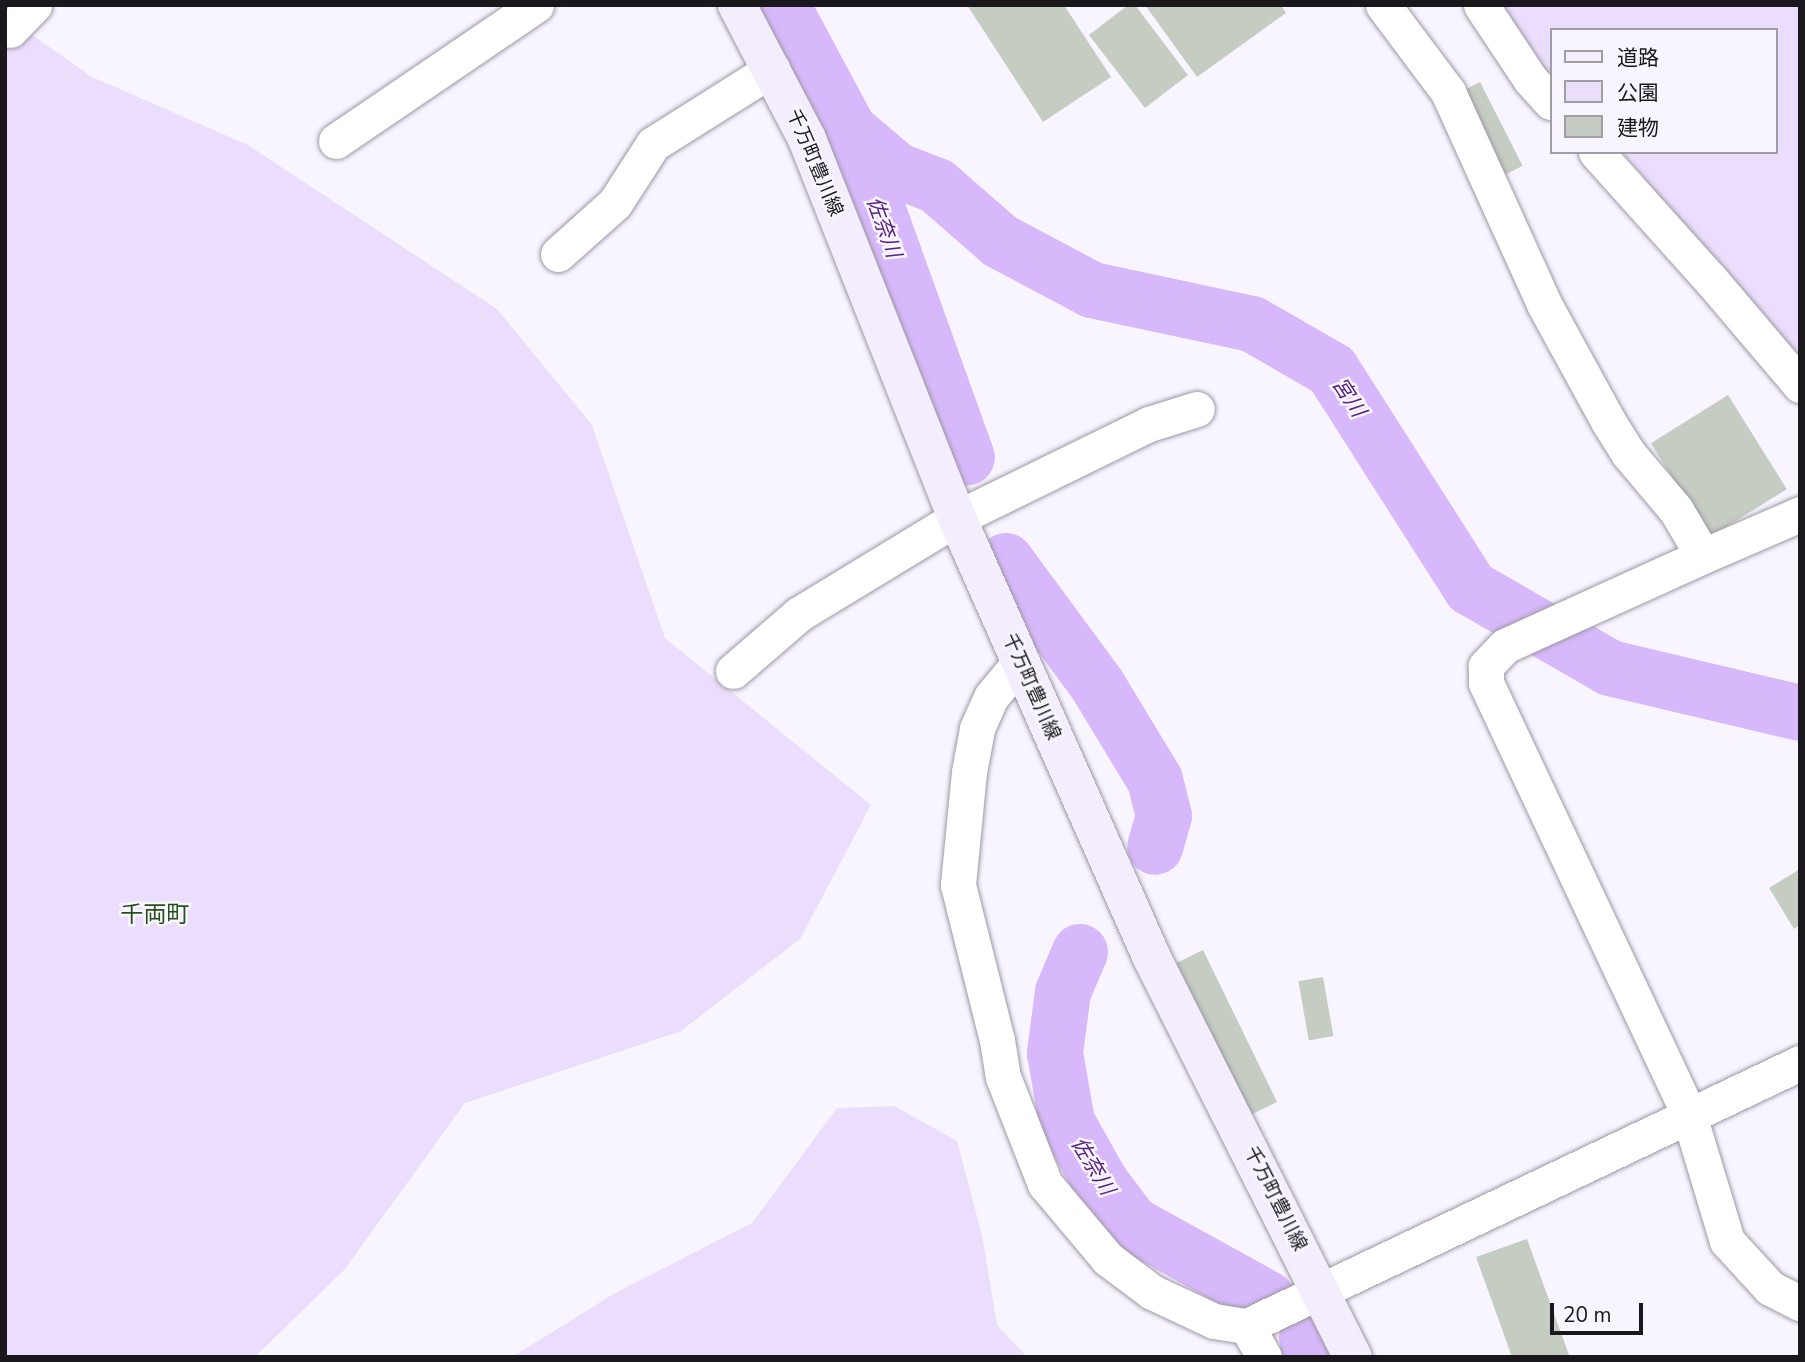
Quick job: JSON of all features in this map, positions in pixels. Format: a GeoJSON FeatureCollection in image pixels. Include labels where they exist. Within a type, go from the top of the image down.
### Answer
{"type":"FeatureCollection","features":[{"type":"Feature","properties":{"kind":"main road","name":"千万町豊川線"},"geometry":{"type":"LineString","coordinates":[[737,5],[807,139],[957,518],[1152,956],[1323,1292],[1353,1357]]}},
{"type":"Feature","properties":{"kind":"street"},"geometry":{"type":"LineString","coordinates":[[10,30],[34,5]]}},
{"type":"Feature","properties":{"kind":"street"},"geometry":{"type":"LineString","coordinates":[[336,141],[536,5]]}},
{"type":"Feature","properties":{"kind":"street"},"geometry":{"type":"LineString","coordinates":[[1384,5],[1448,92],[1544,304],[1608,421],[1628,453],[1676,510],[1703,556]]}},
{"type":"Feature","properties":{"kind":"street"},"geometry":{"type":"LineString","coordinates":[[1481,5],[1530,79],[1549,100]]}},
{"type":"Feature","properties":{"kind":"street"},"geometry":{"type":"LineString","coordinates":[[558,254],[615,203],[653,144],[772,69]]}},
{"type":"Feature","properties":{"kind":"street"},"geometry":{"type":"LineString","coordinates":[[1598,154],[1711,280],[1800,385]]}},
{"type":"Feature","properties":{"kind":"street"},"geometry":{"type":"LineString","coordinates":[[733,671],[799,614],[957,518],[1149,424],[1197,410]]}},
{"type":"Feature","properties":{"kind":"street"},"geometry":{"type":"LineString","coordinates":[[1800,514],[1506,646],[1486,666],[1486,683],[1689,1115],[1727,1241],[1770,1288],[1800,1303]]}},
{"type":"Feature","properties":{"kind":"street"},"geometry":{"type":"LineString","coordinates":[[1020,662],[991,697],[977,729],[969,772],[958,876],[966,925],[997,1040],[1003,1077],[1045,1184],[1108,1259],[1165,1298],[1214,1321],[1247,1326],[1800,1063]]}},
{"type":"Feature","properties":{"kind":"street"},"geometry":{"type":"LineString","coordinates":[[1247,1326],[1264,1357]]}},
{"type":"Feature","properties":{"kind":"green space"},"geometry":{"type":"Polygon","coordinates":[[[1503,5],[1800,5],[1800,360],[1624,154],[1777,154],[1777,28],[1549,28],[1549,76],[1503,5]]]}},
{"type":"Feature","properties":{"kind":"green space"},"geometry":{"type":"Polygon","coordinates":[[[5,16],[92,77],[248,145],[497,309],[592,425],[665,638],[871,805],[800,939],[681,1031],[465,1103],[345,1269],[255,1357],[5,1357],[5,16]]]}},
{"type":"Feature","properties":{"kind":"green space"},"geometry":{"type":"Polygon","coordinates":[[[894,1106],[957,1141],[982,1235],[997,1325],[1027,1357],[512,1357],[615,1293],[752,1223],[837,1108],[894,1106]]]}},
{"type":"Feature","properties":{"kind":"building"},"geometry":{"type":"Polygon","coordinates":[[[967,5],[1064,5],[1111,77],[1043,122],[967,5]]]}},
{"type":"Feature","properties":{"kind":"building"},"geometry":{"type":"Polygon","coordinates":[[[1128,5],[1135,5],[1188,75],[1145,108],[1089,35],[1128,5]]]}},
{"type":"Feature","properties":{"kind":"building"},"geometry":{"type":"Polygon","coordinates":[[[1145,5],[1281,5],[1286,13],[1197,77],[1145,5]]]}},
{"type":"Feature","properties":{"kind":"building"},"geometry":{"type":"Polygon","coordinates":[[[1480,82],[1523,166],[1506,174],[1463,91],[1480,82]]]}},
{"type":"Feature","properties":{"kind":"building"},"geometry":{"type":"Polygon","coordinates":[[[1728,395],[1787,489],[1710,537],[1651,443],[1728,395]]]}},
{"type":"Feature","properties":{"kind":"building"},"geometry":{"type":"Polygon","coordinates":[[[1800,869],[1800,925],[1794,929],[1769,888],[1800,869]]]}},
{"type":"Feature","properties":{"kind":"building"},"geometry":{"type":"Polygon","coordinates":[[[1203,950],[1277,1102],[1248,1116],[1174,964],[1203,950]]]}},
{"type":"Feature","properties":{"kind":"building"},"geometry":{"type":"Polygon","coordinates":[[[1323,977],[1333,1036],[1309,1040],[1298,981],[1323,977]]]}},
{"type":"Feature","properties":{"kind":"building"},"geometry":{"type":"Polygon","coordinates":[[[1527,1239],[1569,1355],[1563,1357],[1512,1357],[1476,1257],[1527,1239]]]}},
{"type":"Feature","properties":{"kind":"waterway","name":"佐奈川"},"geometry":{"type":"LineString","coordinates":[[782,5],[849,130],[967,457]]}},
{"type":"Feature","properties":{"kind":"waterway","name":"宮川"},"geometry":{"type":"LineString","coordinates":[[849,130],[896,170],[937,186],[1000,241],[1092,290],[1252,324],[1332,370],[1471,588],[1610,668],[1800,713]]}},
{"type":"Feature","properties":{"kind":"waterway","name":"佐奈川"},"geometry":{"type":"LineString","coordinates":[[1006,561],[1098,686],[1155,780],[1164,816],[1155,847]]}},
{"type":"Feature","properties":{"kind":"waterway","name":"佐奈川"},"geometry":{"type":"LineString","coordinates":[[1080,952],[1063,992],[1055,1053],[1067,1122],[1101,1183],[1132,1224],[1268,1299]]}},
{"type":"Feature","properties":{"kind":"waterway","name":"佐奈川"},"geometry":{"type":"LineString","coordinates":[[1307,1337],[1310,1357]]}},
{"type":"Feature","properties":{"kind":"district","name":"千両町"},"geometry":{"type":"Point","coordinates":[155,915]}}]}
